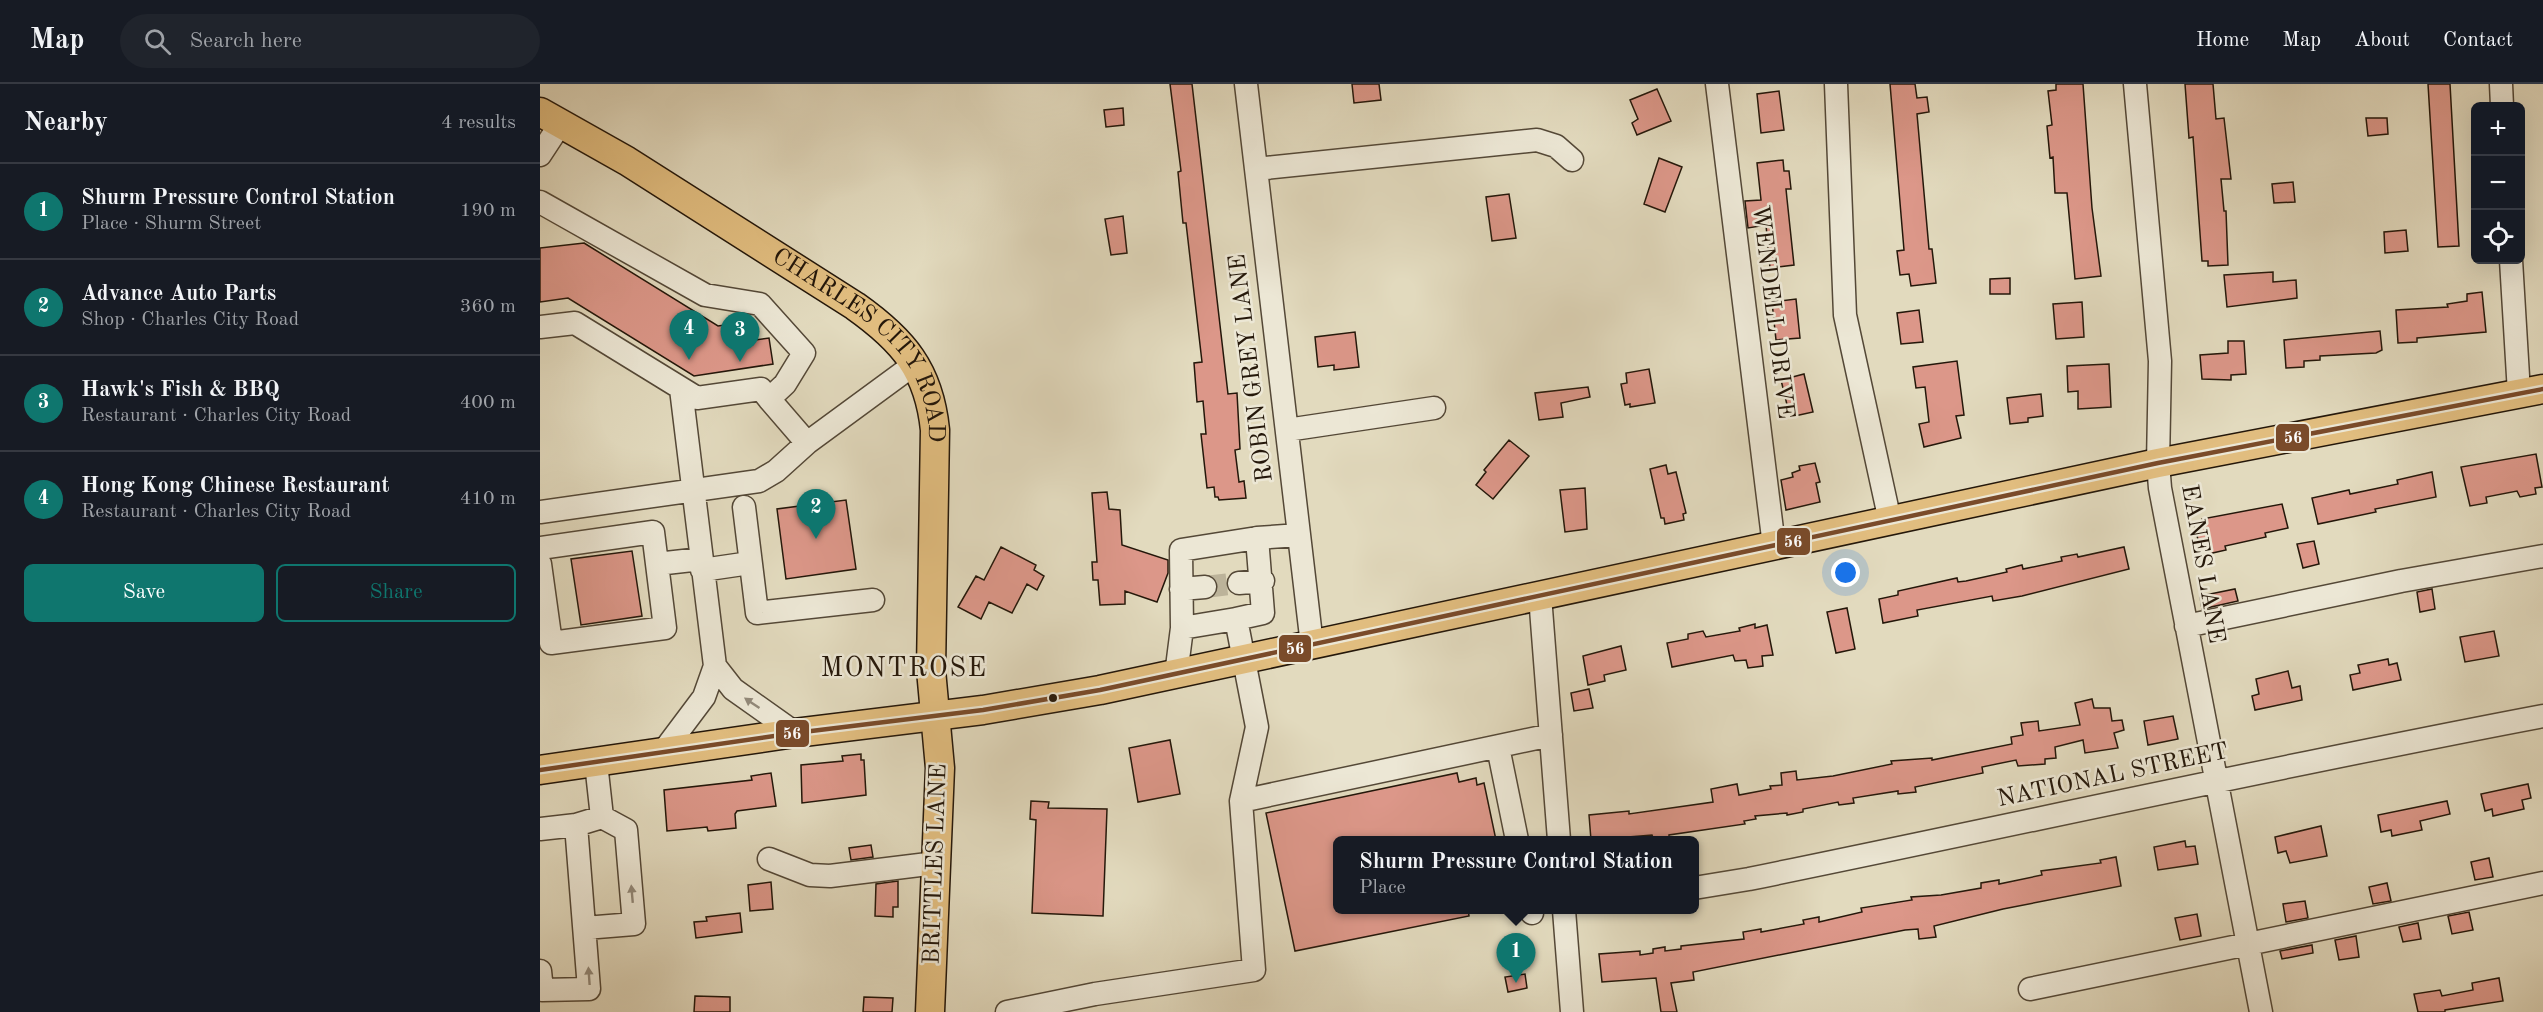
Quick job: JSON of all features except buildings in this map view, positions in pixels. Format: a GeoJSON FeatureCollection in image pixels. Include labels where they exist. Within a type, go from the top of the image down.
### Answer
{"type":"FeatureCollection","features":[{"type":"Feature","properties":{"kind":"main road","name":"CHARLES CITY ROAD"},"geometry":{"type":"LineString","coordinates":[[550,118],[627,161],[855,306],[886,329],[916,363],[928,390],[935,430],[932,670],[938,716]]}},
{"type":"Feature","properties":{"kind":"main road"},"geometry":{"type":"LineString","coordinates":[[540,770],[795,733],[938,716],[1048,699],[1176,675],[2158,463],[2531,391]]}},
{"type":"Feature","properties":{"kind":"main road","name":"BRITTLES LANE"},"geometry":{"type":"LineString","coordinates":[[930,1012],[940,768],[938,716]]}},
{"type":"Feature","properties":{"kind":"street","name":"ROBIN GREY LANE"},"geometry":{"type":"LineString","coordinates":[[1246,84],[1312,645]]}},
{"type":"Feature","properties":{"kind":"street","name":"WENDELL DRIVE"},"geometry":{"type":"LineString","coordinates":[[1717,84],[1774,546]]}},
{"type":"Feature","properties":{"kind":"street"},"geometry":{"type":"LineString","coordinates":[[1836,84],[1845,315],[1890,521]]}},
{"type":"Feature","properties":{"kind":"street","name":"EANES LANE"},"geometry":{"type":"LineString","coordinates":[[2135,84],[2160,350],[2158,463],[2186,627],[2261,1012]]}},
{"type":"Feature","properties":{"kind":"street"},"geometry":{"type":"LineString","coordinates":[[2501,84],[2502,102]]}},
{"type":"Feature","properties":{"kind":"street"},"geometry":{"type":"LineString","coordinates":[[540,155],[550,118]]}},
{"type":"Feature","properties":{"kind":"street"},"geometry":{"type":"LineString","coordinates":[[1256,169],[1538,140],[1556,146],[1572,160]]}},
{"type":"Feature","properties":{"kind":"street"},"geometry":{"type":"LineString","coordinates":[[540,202],[705,295],[760,304],[804,353],[785,384],[769,399]]}},
{"type":"Feature","properties":{"kind":"street"},"geometry":{"type":"LineString","coordinates":[[2512,264],[2531,391]]}},
{"type":"Feature","properties":{"kind":"street"},"geometry":{"type":"LineString","coordinates":[[540,327],[575,323],[697,398],[761,388],[807,443]]}},
{"type":"Feature","properties":{"kind":"street"},"geometry":{"type":"LineString","coordinates":[[540,518],[540,512],[759,481],[776,471],[807,443],[916,363]]}},
{"type":"Feature","properties":{"kind":"street"},"geometry":{"type":"LineString","coordinates":[[662,753],[704,697],[715,666],[681,389]]}},
{"type":"Feature","properties":{"kind":"street"},"geometry":{"type":"LineString","coordinates":[[1287,430],[1434,408]]}},
{"type":"Feature","properties":{"kind":"street"},"geometry":{"type":"LineString","coordinates":[[744,507],[757,614],[873,600]]}},
{"type":"Feature","properties":{"kind":"street"},"geometry":{"type":"LineString","coordinates":[[540,548],[653,532],[665,628],[551,643],[540,564]]}},
{"type":"Feature","properties":{"kind":"street"},"geometry":{"type":"LineString","coordinates":[[1176,675],[1182,628],[1181,550],[1257,538],[1299,535]]}},
{"type":"Feature","properties":{"kind":"street"},"geometry":{"type":"LineString","coordinates":[[1182,628],[1263,612],[1263,581],[1257,538]]}},
{"type":"Feature","properties":{"kind":"street"},"geometry":{"type":"LineString","coordinates":[[2186,627],[2401,580],[2543,556]]}},
{"type":"Feature","properties":{"kind":"street"},"geometry":{"type":"LineString","coordinates":[[657,564],[750,563]]}},
{"type":"Feature","properties":{"kind":"street"},"geometry":{"type":"LineString","coordinates":[[1239,583],[1263,581]]}},
{"type":"Feature","properties":{"kind":"street"},"geometry":{"type":"LineString","coordinates":[[1181,589],[1205,587]]}},
{"type":"Feature","properties":{"kind":"street"},"geometry":{"type":"LineString","coordinates":[[1540,596],[1559,836]]}},
{"type":"Feature","properties":{"kind":"street"},"geometry":{"type":"LineString","coordinates":[[1007,1012],[1095,994],[1254,970],[1241,801],[1257,727],[1242,661],[1236,619]]}},
{"type":"Feature","properties":{"kind":"street"},"geometry":{"type":"LineString","coordinates":[[715,666],[733,690],[795,733]]}},
{"type":"Feature","properties":{"kind":"street","name":"NATIONAL STREET"},"geometry":{"type":"LineString","coordinates":[[1699,887],[2216,783],[2350,753],[2543,716]]}},
{"type":"Feature","properties":{"kind":"street"},"geometry":{"type":"LineString","coordinates":[[1241,801],[1551,735]]}},
{"type":"Feature","properties":{"kind":"street"},"geometry":{"type":"LineString","coordinates":[[1498,747],[1516,836]]}},
{"type":"Feature","properties":{"kind":"street"},"geometry":{"type":"LineString","coordinates":[[596,763],[602,817]]}},
{"type":"Feature","properties":{"kind":"street"},"geometry":{"type":"LineString","coordinates":[[540,829],[576,825],[602,817],[626,830],[634,924],[585,928]]}},
{"type":"Feature","properties":{"kind":"street"},"geometry":{"type":"LineString","coordinates":[[540,971],[542,990],[589,989],[576,825]]}},
{"type":"Feature","properties":{"kind":"street"},"geometry":{"type":"LineString","coordinates":[[769,859],[810,875],[820,876],[936,863]]}},
{"type":"Feature","properties":{"kind":"street"},"geometry":{"type":"LineString","coordinates":[[2030,989],[2543,883]]}},
{"type":"Feature","properties":{"kind":"street"},"geometry":{"type":"LineString","coordinates":[[1564,914],[1572,1012]]}},
{"type":"Feature","properties":{"kind":"tunnel"},"geometry":{"type":"LineString","coordinates":[[1205,587],[1239,583]]}},
{"type":"Feature","properties":{"kind":"transit line","name":"56"},"geometry":{"type":"LineString","coordinates":[[540,770],[795,733],[983,710],[1100,690],[2158,463],[2543,389]]}},
{"type":"Feature","properties":{"kind":"place","name":"Hong Kong Chinese Restaurant"},"geometry":{"type":"Point","coordinates":[689,360]}},
{"type":"Feature","properties":{"kind":"place","name":"Hawk's Fish & BBQ"},"geometry":{"type":"Point","coordinates":[740,362]}},
{"type":"Feature","properties":{"kind":"place","name":"Advance Auto Parts"},"geometry":{"type":"Point","coordinates":[816,539]}},
{"type":"Feature","properties":{"kind":"place","name":"Shurm Pressure Control Station"},"geometry":{"type":"Point","coordinates":[1516,983]}},
{"type":"Feature","properties":{"kind":"district","name":"MONTROSE"},"geometry":{"type":"Point","coordinates":[904,668]}}]}
